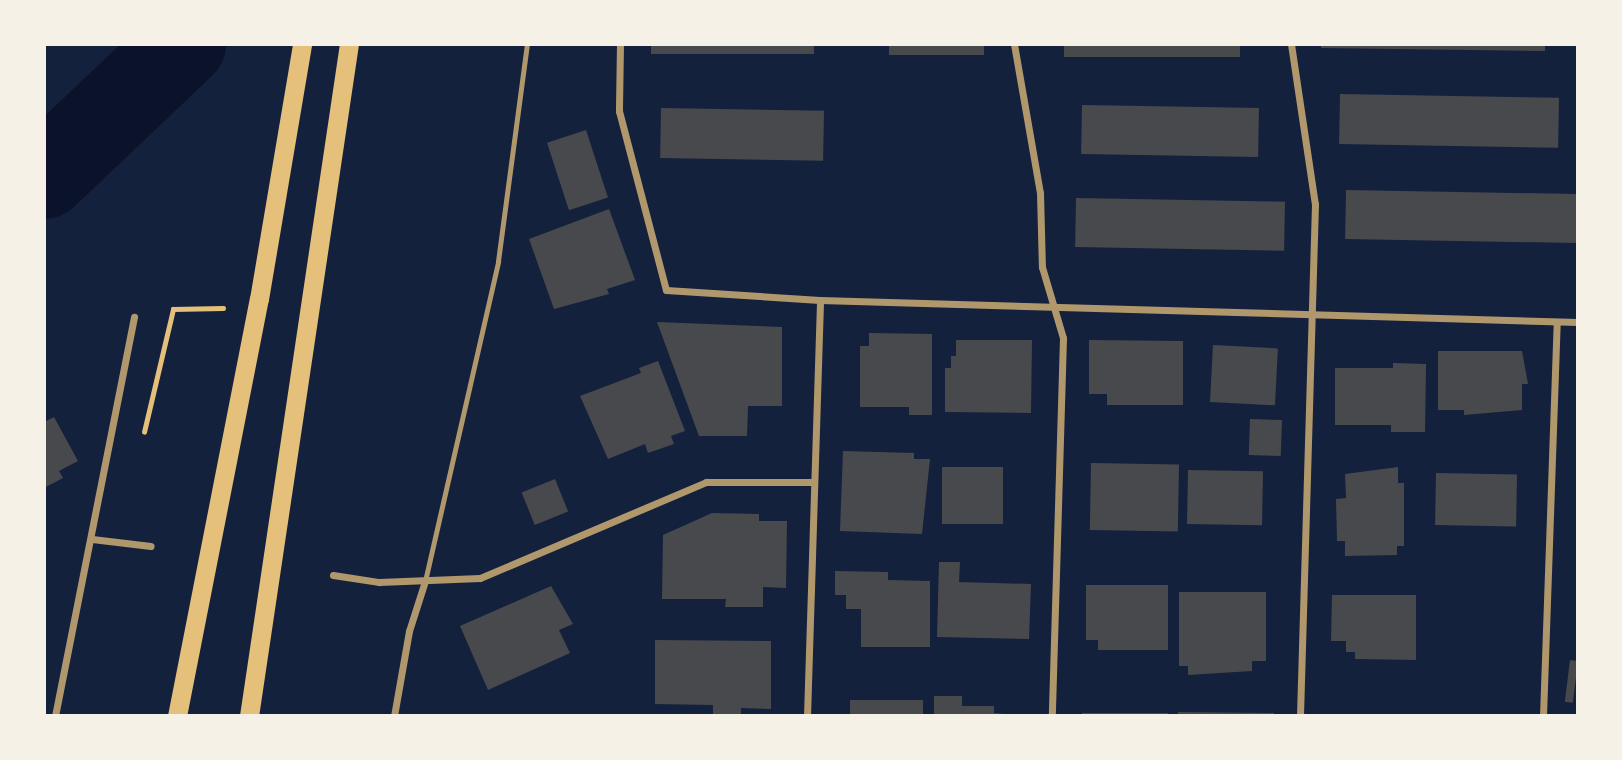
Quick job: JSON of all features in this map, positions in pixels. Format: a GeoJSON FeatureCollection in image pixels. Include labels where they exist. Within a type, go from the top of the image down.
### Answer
{"type":"FeatureCollection","features":[{"type":"Feature","properties":{"kind":"highway"},"geometry":{"type":"LineString","coordinates":[[177,716],[259,299],[302,44]]}},
{"type":"Feature","properties":{"kind":"highway"},"geometry":{"type":"LineString","coordinates":[[249,716],[306,308],[349,44]]}},
{"type":"Feature","properties":{"kind":"street"},"geometry":{"type":"LineString","coordinates":[[620,44],[619,111],[666,290],[820,300],[1578,323]]}},
{"type":"Feature","properties":{"kind":"street"},"geometry":{"type":"LineString","coordinates":[[1014,44],[1040,193],[1042,267],[1063,338],[1052,716]]}},
{"type":"Feature","properties":{"kind":"street"},"geometry":{"type":"LineString","coordinates":[[1291,44],[1315,204],[1314,313],[1300,716]]}},
{"type":"Feature","properties":{"kind":"street"},"geometry":{"type":"LineString","coordinates":[[807,716],[820,300]]}},
{"type":"Feature","properties":{"kind":"street"},"geometry":{"type":"LineString","coordinates":[[55,716],[134,317]]}},
{"type":"Feature","properties":{"kind":"street"},"geometry":{"type":"LineString","coordinates":[[1543,716],[1557,322]]}},
{"type":"Feature","properties":{"kind":"street"},"geometry":{"type":"LineString","coordinates":[[333,575],[379,582],[480,578],[706,482],[814,482]]}},
{"type":"Feature","properties":{"kind":"street"},"geometry":{"type":"LineString","coordinates":[[92,538],[151,547]]}},
{"type":"Feature","properties":{"kind":"street"},"geometry":{"type":"LineString","coordinates":[[394,716],[410,631],[425,581]]}},
{"type":"Feature","properties":{"kind":"lane"},"geometry":{"type":"LineString","coordinates":[[425,581],[498,261],[527,44]]}},
{"type":"Feature","properties":{"kind":"path"},"geometry":{"type":"LineString","coordinates":[[141,442],[173,309],[224,307]]}},
{"type":"Feature","properties":{"kind":"building"},"geometry":{"type":"Polygon","coordinates":[[[651,44],[814,44],[814,54],[651,54],[651,44]]]}},
{"type":"Feature","properties":{"kind":"building"},"geometry":{"type":"Polygon","coordinates":[[[889,44],[984,44],[984,55],[889,55],[889,44]]]}},
{"type":"Feature","properties":{"kind":"building"},"geometry":{"type":"Polygon","coordinates":[[[1064,44],[1240,44],[1240,57],[1064,57],[1064,44]]]}},
{"type":"Feature","properties":{"kind":"building"},"geometry":{"type":"Polygon","coordinates":[[[1321,44],[1545,44],[1545,51],[1321,48],[1321,44]]]}},
{"type":"Feature","properties":{"kind":"building"},"geometry":{"type":"Polygon","coordinates":[[[1340,94],[1559,98],[1558,148],[1339,144],[1340,94]]]}},
{"type":"Feature","properties":{"kind":"building"},"geometry":{"type":"Polygon","coordinates":[[[1082,105],[1259,108],[1258,157],[1081,154],[1082,105]]]}},
{"type":"Feature","properties":{"kind":"building"},"geometry":{"type":"Polygon","coordinates":[[[661,108],[824,111],[823,161],[660,158],[661,108]]]}},
{"type":"Feature","properties":{"kind":"building"},"geometry":{"type":"Polygon","coordinates":[[[586,130],[608,198],[569,210],[547,143],[586,130]]]}},
{"type":"Feature","properties":{"kind":"building"},"geometry":{"type":"Polygon","coordinates":[[[1346,190],[1577,194],[1576,243],[1345,239],[1346,190]]]}},
{"type":"Feature","properties":{"kind":"building"},"geometry":{"type":"Polygon","coordinates":[[[1076,198],[1285,202],[1284,251],[1075,247],[1076,198]]]}},
{"type":"Feature","properties":{"kind":"building"},"geometry":{"type":"Polygon","coordinates":[[[609,209],[635,280],[607,289],[609,294],[554,309],[529,239],[609,209]]]}},
{"type":"Feature","properties":{"kind":"building"},"geometry":{"type":"Polygon","coordinates":[[[657,322],[782,327],[782,406],[748,406],[747,436],[699,436],[657,322]]]}},
{"type":"Feature","properties":{"kind":"building"},"geometry":{"type":"Polygon","coordinates":[[[869,333],[932,334],[932,415],[909,415],[909,407],[860,407],[860,346],[869,346],[869,333]]]}},
{"type":"Feature","properties":{"kind":"building"},"geometry":{"type":"Polygon","coordinates":[[[956,340],[1032,340],[1031,413],[945,412],[945,368],[951,368],[951,356],[956,356],[956,340]]]}},
{"type":"Feature","properties":{"kind":"building"},"geometry":{"type":"Polygon","coordinates":[[[1089,340],[1183,341],[1183,405],[1107,405],[1107,394],[1089,394],[1089,340]]]}},
{"type":"Feature","properties":{"kind":"building"},"geometry":{"type":"Polygon","coordinates":[[[1213,345],[1278,348],[1275,405],[1210,402],[1213,345]]]}},
{"type":"Feature","properties":{"kind":"building"},"geometry":{"type":"Polygon","coordinates":[[[1438,351],[1522,351],[1528,384],[1522,384],[1522,410],[1464,415],[1464,410],[1438,410],[1438,351]]]}},
{"type":"Feature","properties":{"kind":"building"},"geometry":{"type":"Polygon","coordinates":[[[658,361],[685,431],[671,436],[674,444],[648,453],[645,444],[608,459],[580,396],[641,373],[639,368],[658,361]]]}},
{"type":"Feature","properties":{"kind":"building"},"geometry":{"type":"Polygon","coordinates":[[[1393,363],[1426,364],[1425,432],[1391,432],[1391,425],[1335,425],[1335,368],[1393,368],[1393,363]]]}},
{"type":"Feature","properties":{"kind":"building"},"geometry":{"type":"Polygon","coordinates":[[[54,417],[78,461],[59,471],[63,478],[44,488],[44,422],[54,417]]]}},
{"type":"Feature","properties":{"kind":"building"},"geometry":{"type":"Polygon","coordinates":[[[1250,419],[1282,420],[1281,456],[1249,455],[1250,419]]]}},
{"type":"Feature","properties":{"kind":"building"},"geometry":{"type":"Polygon","coordinates":[[[843,451],[914,453],[914,459],[930,459],[922,534],[840,531],[843,451]]]}},
{"type":"Feature","properties":{"kind":"building"},"geometry":{"type":"Polygon","coordinates":[[[1091,463],[1179,465],[1178,532],[1090,530],[1091,463]]]}},
{"type":"Feature","properties":{"kind":"building"},"geometry":{"type":"Polygon","coordinates":[[[942,467],[1003,467],[1003,524],[942,524],[942,467]]]}},
{"type":"Feature","properties":{"kind":"building"},"geometry":{"type":"Polygon","coordinates":[[[1398,467],[1398,483],[1404,483],[1404,546],[1397,546],[1397,555],[1345,556],[1345,541],[1337,541],[1336,499],[1346,498],[1345,474],[1398,467]]]}},
{"type":"Feature","properties":{"kind":"building"},"geometry":{"type":"Polygon","coordinates":[[[1188,470],[1263,471],[1262,525],[1187,524],[1188,470]]]}},
{"type":"Feature","properties":{"kind":"building"},"geometry":{"type":"Polygon","coordinates":[[[1436,473],[1517,474],[1516,526],[1435,525],[1436,473]]]}},
{"type":"Feature","properties":{"kind":"building"},"geometry":{"type":"Polygon","coordinates":[[[555,479],[568,511],[535,525],[522,492],[555,479]]]}},
{"type":"Feature","properties":{"kind":"building"},"geometry":{"type":"Polygon","coordinates":[[[712,513],[759,514],[759,521],[787,521],[786,588],[763,587],[763,607],[725,607],[726,599],[662,599],[663,535],[712,513]]]}},
{"type":"Feature","properties":{"kind":"building"},"geometry":{"type":"Polygon","coordinates":[[[939,562],[960,562],[959,582],[1031,584],[1029,639],[937,637],[939,562]]]}},
{"type":"Feature","properties":{"kind":"building"},"geometry":{"type":"Polygon","coordinates":[[[835,571],[888,572],[888,580],[930,581],[930,647],[861,647],[861,609],[846,609],[846,595],[835,595],[835,571]]]}},
{"type":"Feature","properties":{"kind":"building"},"geometry":{"type":"Polygon","coordinates":[[[1086,585],[1168,585],[1168,650],[1098,650],[1098,640],[1086,640],[1086,585]]]}},
{"type":"Feature","properties":{"kind":"building"},"geometry":{"type":"Polygon","coordinates":[[[551,586],[573,624],[559,630],[570,653],[488,690],[460,626],[551,586]]]}},
{"type":"Feature","properties":{"kind":"building"},"geometry":{"type":"Polygon","coordinates":[[[1179,592],[1266,592],[1266,661],[1252,661],[1252,671],[1188,675],[1188,666],[1179,666],[1179,592]]]}},
{"type":"Feature","properties":{"kind":"building"},"geometry":{"type":"Polygon","coordinates":[[[1332,595],[1416,595],[1416,660],[1355,659],[1355,652],[1346,652],[1346,641],[1331,641],[1332,595]]]}},
{"type":"Feature","properties":{"kind":"building"},"geometry":{"type":"Polygon","coordinates":[[[655,640],[771,641],[771,709],[741,708],[741,715],[713,715],[713,705],[655,704],[655,640]]]}},
{"type":"Feature","properties":{"kind":"building"},"geometry":{"type":"Polygon","coordinates":[[[1570,660],[1578,661],[1573,703],[1565,702],[1570,660]]]}},
{"type":"Feature","properties":{"kind":"building"},"geometry":{"type":"Polygon","coordinates":[[[934,696],[962,696],[962,706],[994,706],[994,713],[1026,716],[934,716],[934,696]]]}},
{"type":"Feature","properties":{"kind":"building"},"geometry":{"type":"Polygon","coordinates":[[[850,700],[923,700],[923,716],[850,716],[850,700]]]}},
{"type":"Feature","properties":{"kind":"building"},"geometry":{"type":"Polygon","coordinates":[[[1178,712],[1274,713],[1274,716],[1178,716],[1178,712]]]}},
{"type":"Feature","properties":{"kind":"building"},"geometry":{"type":"Polygon","coordinates":[[[1082,713],[1168,713],[1168,716],[1082,716],[1082,713]]]}},
{"type":"Feature","properties":{"kind":"waterway"},"geometry":{"type":"LineString","coordinates":[[44,176],[183,44]]}}]}
